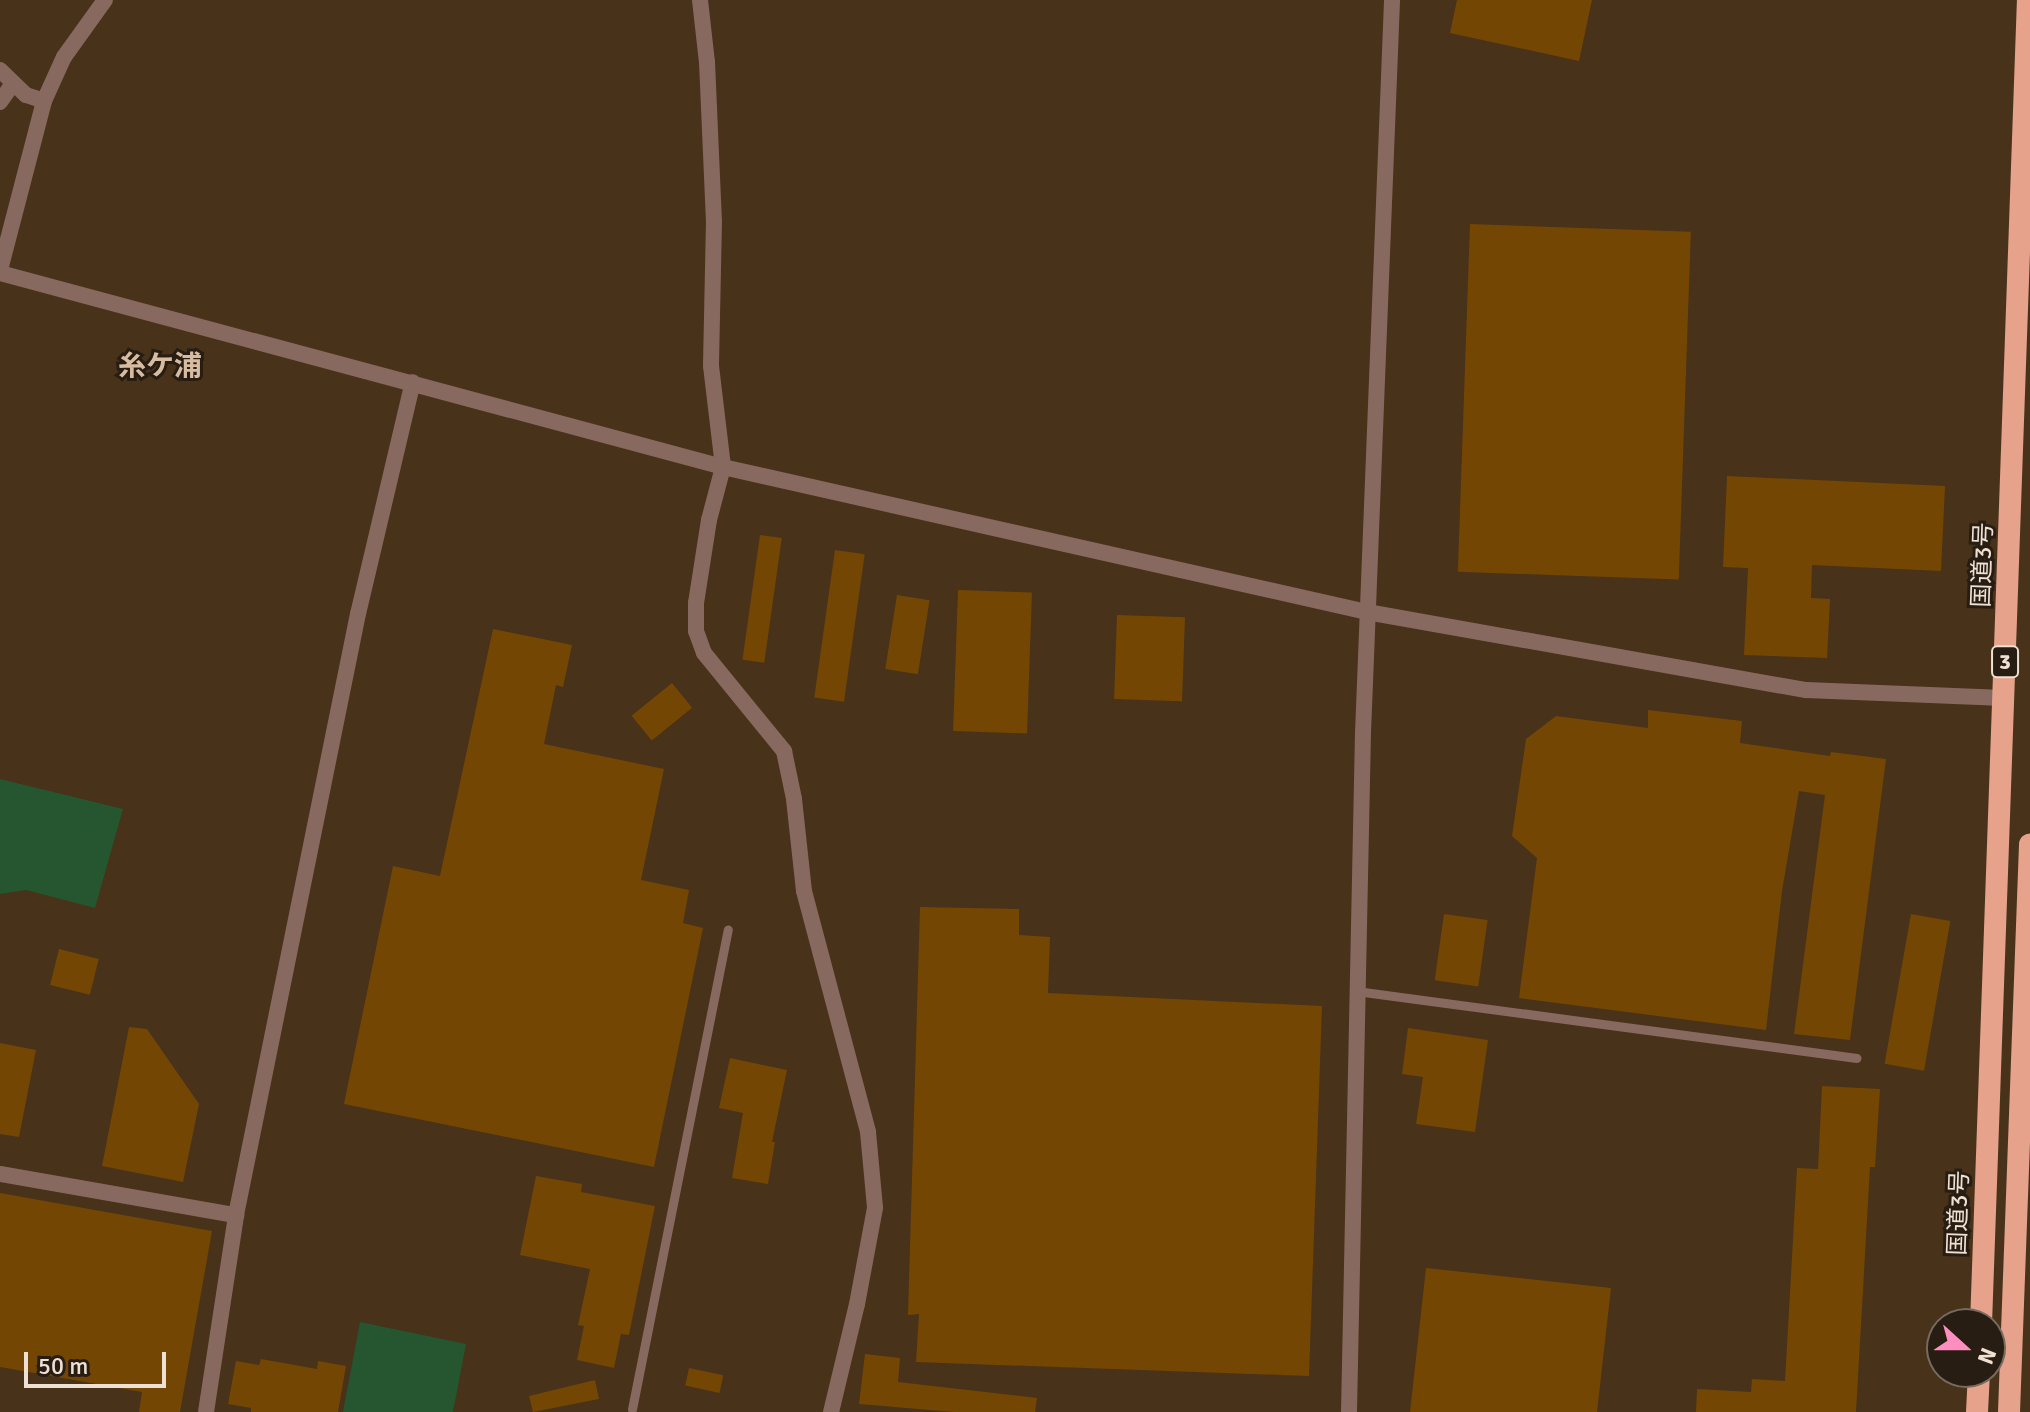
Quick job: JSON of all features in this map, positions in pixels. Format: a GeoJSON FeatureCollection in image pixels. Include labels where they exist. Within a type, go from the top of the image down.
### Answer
{"type":"FeatureCollection","features":[{"type":"Feature","properties":{"kind":"highway","name":"国道3号"},"geometry":{"type":"LineString","coordinates":[[1982,1308],[2028,0]]}},
{"type":"Feature","properties":{"kind":"highway"},"geometry":{"type":"LineString","coordinates":[[2009,1412],[2030,844]]}},
{"type":"Feature","properties":{"kind":"highway"},"geometry":{"type":"LineString","coordinates":[[1977,1412],[1978,1388]]}},
{"type":"Feature","properties":{"kind":"street"},"geometry":{"type":"LineString","coordinates":[[105,0],[64,57],[44,101],[0,272],[723,467],[1367,612],[1806,690],[2004,698]]}},
{"type":"Feature","properties":{"kind":"street"},"geometry":{"type":"LineString","coordinates":[[700,0],[707,62],[714,221],[711,366],[723,467],[709,520],[696,603],[696,631],[704,653],[784,751],[794,799],[804,891],[868,1132],[875,1208],[857,1304],[831,1412]]}},
{"type":"Feature","properties":{"kind":"street"},"geometry":{"type":"LineString","coordinates":[[1349,1412],[1356,991],[1367,612],[1392,0]]}},
{"type":"Feature","properties":{"kind":"street"},"geometry":{"type":"LineString","coordinates":[[0,70],[12,85],[44,101]]}},
{"type":"Feature","properties":{"kind":"street"},"geometry":{"type":"LineString","coordinates":[[0,102],[12,85]]}},
{"type":"Feature","properties":{"kind":"street"},"geometry":{"type":"LineString","coordinates":[[206,1412],[236,1215],[358,614],[413,382]]}},
{"type":"Feature","properties":{"kind":"street"},"geometry":{"type":"LineString","coordinates":[[0,1174],[236,1215]]}},
{"type":"Feature","properties":{"kind":"lane"},"geometry":{"type":"LineString","coordinates":[[632,1409],[728,930]]}},
{"type":"Feature","properties":{"kind":"lane"},"geometry":{"type":"LineString","coordinates":[[1356,991],[1857,1058]]}},
{"type":"Feature","properties":{"kind":"green space"},"geometry":{"type":"Polygon","coordinates":[[[0,779],[123,809],[95,908],[26,890],[0,894],[0,779]]]}},
{"type":"Feature","properties":{"kind":"green space"},"geometry":{"type":"Polygon","coordinates":[[[360,1322],[466,1344],[453,1412],[343,1412],[360,1322]]]}},
{"type":"Feature","properties":{"kind":"building"},"geometry":{"type":"Polygon","coordinates":[[[1457,0],[1592,0],[1579,61],[1450,33],[1457,0]]]}},
{"type":"Feature","properties":{"kind":"building"},"geometry":{"type":"Polygon","coordinates":[[[1470,224],[1691,232],[1679,580],[1458,572],[1470,224]]]}},
{"type":"Feature","properties":{"kind":"building"},"geometry":{"type":"Polygon","coordinates":[[[1727,476],[1945,486],[1941,571],[1812,565],[1811,598],[1830,599],[1827,658],[1744,655],[1748,568],[1723,567],[1727,476]]]}},
{"type":"Feature","properties":{"kind":"building"},"geometry":{"type":"Polygon","coordinates":[[[760,535],[782,538],[764,663],[742,660],[760,535]]]}},
{"type":"Feature","properties":{"kind":"building"},"geometry":{"type":"Polygon","coordinates":[[[835,550],[865,554],[844,702],[814,698],[835,550]]]}},
{"type":"Feature","properties":{"kind":"building"},"geometry":{"type":"Polygon","coordinates":[[[958,590],[1032,593],[1027,733],[953,731],[958,590]]]}},
{"type":"Feature","properties":{"kind":"building"},"geometry":{"type":"Polygon","coordinates":[[[897,595],[930,600],[918,674],[885,669],[897,595]]]}},
{"type":"Feature","properties":{"kind":"building"},"geometry":{"type":"Polygon","coordinates":[[[1117,615],[1185,617],[1182,701],[1114,699],[1117,615]]]}},
{"type":"Feature","properties":{"kind":"building"},"geometry":{"type":"Polygon","coordinates":[[[493,629],[572,645],[563,687],[556,685],[544,744],[664,769],[641,880],[689,890],[683,923],[703,928],[654,1167],[344,1104],[393,866],[440,876],[493,629]]]}},
{"type":"Feature","properties":{"kind":"building"},"geometry":{"type":"Polygon","coordinates":[[[672,683],[692,708],[652,741],[632,716],[672,683]]]}},
{"type":"Feature","properties":{"kind":"building"},"geometry":{"type":"Polygon","coordinates":[[[1648,710],[1742,721],[1740,743],[1830,756],[1831,752],[1886,759],[1850,1040],[1794,1034],[1825,795],[1799,791],[1782,891],[1766,1030],[1519,998],[1537,858],[1512,836],[1526,739],[1556,716],[1648,728],[1648,710]]]}},
{"type":"Feature","properties":{"kind":"building"},"geometry":{"type":"Polygon","coordinates":[[[920,907],[1019,909],[1019,935],[1050,937],[1048,993],[1322,1006],[1309,1376],[916,1362],[919,1314],[908,1315],[920,907]]]}},
{"type":"Feature","properties":{"kind":"building"},"geometry":{"type":"Polygon","coordinates":[[[1444,914],[1488,920],[1478,986],[1435,980],[1444,914]]]}},
{"type":"Feature","properties":{"kind":"building"},"geometry":{"type":"Polygon","coordinates":[[[1911,914],[1950,921],[1924,1071],[1885,1064],[1911,914]]]}},
{"type":"Feature","properties":{"kind":"building"},"geometry":{"type":"Polygon","coordinates":[[[59,949],[99,959],[90,995],[50,985],[59,949]]]}},
{"type":"Feature","properties":{"kind":"building"},"geometry":{"type":"Polygon","coordinates":[[[129,1027],[147,1029],[199,1104],[183,1182],[102,1166],[129,1027]]]}},
{"type":"Feature","properties":{"kind":"building"},"geometry":{"type":"Polygon","coordinates":[[[1408,1028],[1488,1040],[1475,1132],[1416,1124],[1423,1077],[1402,1074],[1408,1028]]]}},
{"type":"Feature","properties":{"kind":"building"},"geometry":{"type":"Polygon","coordinates":[[[0,1043],[36,1050],[19,1137],[0,1134],[0,1043]]]}},
{"type":"Feature","properties":{"kind":"building"},"geometry":{"type":"Polygon","coordinates":[[[730,1058],[787,1070],[772,1142],[775,1142],[768,1184],[732,1178],[743,1113],[719,1108],[730,1058]]]}},
{"type":"Feature","properties":{"kind":"building"},"geometry":{"type":"Polygon","coordinates":[[[1822,1086],[1880,1089],[1875,1167],[1870,1167],[1856,1412],[1696,1412],[1697,1389],[1751,1392],[1752,1379],[1785,1381],[1797,1168],[1818,1169],[1822,1086]]]}},
{"type":"Feature","properties":{"kind":"building"},"geometry":{"type":"Polygon","coordinates":[[[536,1176],[582,1184],[581,1192],[655,1206],[629,1335],[621,1334],[614,1368],[577,1360],[584,1326],[578,1325],[590,1269],[520,1255],[536,1176]]]}},
{"type":"Feature","properties":{"kind":"building"},"geometry":{"type":"Polygon","coordinates":[[[0,1193],[212,1231],[180,1412],[139,1412],[142,1392],[0,1367],[0,1193]]]}},
{"type":"Feature","properties":{"kind":"building"},"geometry":{"type":"Polygon","coordinates":[[[1426,1268],[1611,1288],[1597,1412],[1410,1412],[1426,1268]]]}},
{"type":"Feature","properties":{"kind":"building"},"geometry":{"type":"Polygon","coordinates":[[[865,1354],[900,1358],[898,1382],[1037,1398],[1035,1412],[954,1412],[859,1404],[865,1354]]]}},
{"type":"Feature","properties":{"kind":"building"},"geometry":{"type":"Polygon","coordinates":[[[261,1359],[317,1369],[318,1361],[346,1366],[338,1412],[251,1412],[251,1408],[228,1404],[236,1361],[259,1365],[261,1359]]]}},
{"type":"Feature","properties":{"kind":"building"},"geometry":{"type":"Polygon","coordinates":[[[689,1368],[723,1375],[719,1393],[685,1386],[689,1368]]]}},
{"type":"Feature","properties":{"kind":"building"},"geometry":{"type":"Polygon","coordinates":[[[595,1380],[599,1399],[533,1412],[529,1396],[595,1380]]]}},
{"type":"Feature","properties":{"kind":"district","name":"糸ケ浦"},"geometry":{"type":"Point","coordinates":[160,366]}}]}
